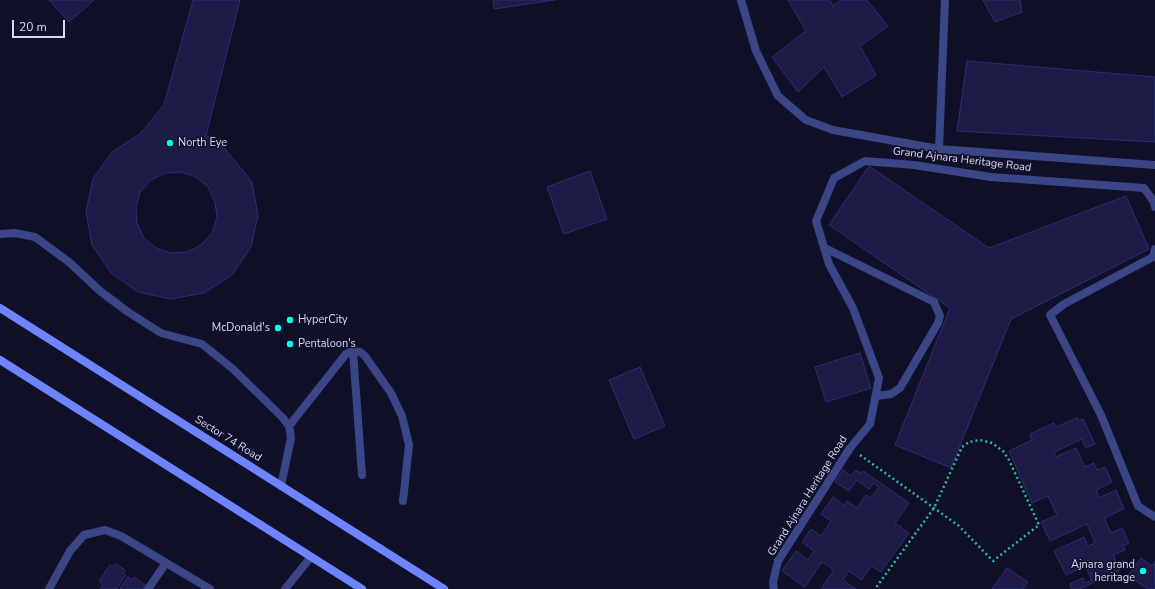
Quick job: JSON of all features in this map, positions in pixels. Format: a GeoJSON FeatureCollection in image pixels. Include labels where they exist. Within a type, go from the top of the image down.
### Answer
{"type":"FeatureCollection","features":[{"type":"Feature","properties":{"kind":"street"},"geometry":{"type":"LineString","coordinates":[[741,0],[756,51],[778,96],[806,120],[833,130],[939,149],[1155,165]]}},
{"type":"Feature","properties":{"kind":"street"},"geometry":{"type":"LineString","coordinates":[[939,149],[945,0]]}},
{"type":"Feature","properties":{"kind":"street","name":"Grand Ajnara Heritage Road"},"geometry":{"type":"LineString","coordinates":[[774,589],[773,582],[778,561],[850,448],[870,424],[879,378],[853,308],[830,264],[816,221],[834,178],[865,161],[914,165],[991,177],[1144,188],[1154,202],[1155,207]]}},
{"type":"Feature","properties":{"kind":"street"},"geometry":{"type":"LineString","coordinates":[[0,234],[15,233],[35,237],[69,262],[100,291],[128,312],[161,333],[202,344],[233,369],[283,418],[289,426],[291,438],[281,486]]}},
{"type":"Feature","properties":{"kind":"street"},"geometry":{"type":"LineString","coordinates":[[825,248],[934,302],[940,316],[938,323],[900,388],[891,394],[876,396]]}},
{"type":"Feature","properties":{"kind":"street"},"geometry":{"type":"LineString","coordinates":[[1155,249],[1153,257],[1064,304],[1050,315],[1101,415],[1138,506],[1155,517]]}},
{"type":"Feature","properties":{"kind":"street","name":"Sector 74 Road"},"geometry":{"type":"LineString","coordinates":[[0,308],[444,589]]}},
{"type":"Feature","properties":{"kind":"street"},"geometry":{"type":"LineString","coordinates":[[289,426],[346,354],[353,351],[365,356],[391,393],[402,416],[408,445],[403,501]]}},
{"type":"Feature","properties":{"kind":"street"},"geometry":{"type":"LineString","coordinates":[[353,351],[362,475]]}},
{"type":"Feature","properties":{"kind":"street"},"geometry":{"type":"LineString","coordinates":[[0,360],[362,589]]}},
{"type":"Feature","properties":{"kind":"street"},"geometry":{"type":"LineString","coordinates":[[49,589],[70,552],[84,535],[104,530],[121,536],[210,589]]}},
{"type":"Feature","properties":{"kind":"street"},"geometry":{"type":"LineString","coordinates":[[285,589],[311,557]]}},
{"type":"Feature","properties":{"kind":"street"},"geometry":{"type":"LineString","coordinates":[[148,589],[166,563]]}},
{"type":"Feature","properties":{"kind":"path"},"geometry":{"type":"LineString","coordinates":[[850,448],[934,508],[959,526],[993,561],[1039,525],[1003,451],[992,443],[980,440],[969,442],[962,447],[934,508],[875,589]]}},
{"type":"Feature","properties":{"kind":"building"},"geometry":{"type":"Polygon","coordinates":[[[49,0],[94,0],[69,22],[49,0]]]}},
{"type":"Feature","properties":{"kind":"building","name":"North Eye"},"geometry":{"type":"Polygon","coordinates":[[[193,0],[240,0],[206,135],[226,150],[252,182],[258,215],[251,247],[232,275],[204,293],[171,299],[138,292],[111,273],[92,245],[86,212],[93,179],[112,152],[140,134],[164,105],[193,0]],[[181,172],[165,173],[151,180],[140,192],[136,207],[137,223],[144,238],[156,248],[171,253],[187,252],[201,245],[212,233],[217,217],[215,202],[208,187],[196,177],[181,172]]]}},
{"type":"Feature","properties":{"kind":"building"},"geometry":{"type":"Polygon","coordinates":[[[493,0],[555,0],[494,9],[493,0]]]}},
{"type":"Feature","properties":{"kind":"building"},"geometry":{"type":"Polygon","coordinates":[[[788,0],[830,0],[833,6],[841,0],[867,0],[888,26],[860,46],[876,75],[842,97],[824,67],[798,92],[772,57],[806,31],[788,0]]]}},
{"type":"Feature","properties":{"kind":"building"},"geometry":{"type":"Polygon","coordinates":[[[983,0],[1020,0],[1022,12],[995,22],[983,0]]]}},
{"type":"Feature","properties":{"kind":"building"},"geometry":{"type":"Polygon","coordinates":[[[967,61],[1155,77],[1155,142],[957,131],[967,61]]]}},
{"type":"Feature","properties":{"kind":"building"},"geometry":{"type":"Polygon","coordinates":[[[869,166],[989,248],[1126,196],[1149,249],[1011,319],[951,468],[895,445],[950,308],[829,225],[869,166]]]}},
{"type":"Feature","properties":{"kind":"building"},"geometry":{"type":"Polygon","coordinates":[[[590,171],[607,219],[564,234],[547,187],[590,171]]]}},
{"type":"Feature","properties":{"kind":"building"},"geometry":{"type":"Polygon","coordinates":[[[860,353],[871,388],[826,402],[815,367],[860,353]]]}},
{"type":"Feature","properties":{"kind":"building"},"geometry":{"type":"Polygon","coordinates":[[[640,367],[665,426],[634,439],[609,380],[640,367]]]}},
{"type":"Feature","properties":{"kind":"building"},"geometry":{"type":"Polygon","coordinates":[[[1077,418],[1078,421],[1083,419],[1095,444],[1086,448],[1082,439],[1054,452],[1056,457],[1076,448],[1085,467],[1094,463],[1097,470],[1105,467],[1112,482],[1096,490],[1099,498],[1116,490],[1124,509],[1104,518],[1111,533],[1122,528],[1129,543],[1123,546],[1125,550],[1113,555],[1120,570],[1079,589],[1072,589],[1070,584],[1083,578],[1085,583],[1092,580],[1085,566],[1066,575],[1054,551],[1084,537],[1088,546],[1095,543],[1087,524],[1050,541],[1041,522],[1057,515],[1048,496],[1032,503],[1009,451],[1032,440],[1030,434],[1054,423],[1056,427],[1077,418]]]}},
{"type":"Feature","properties":{"kind":"building"},"geometry":{"type":"Polygon","coordinates":[[[843,470],[851,476],[856,470],[861,473],[863,471],[909,503],[895,523],[909,533],[881,572],[871,566],[862,580],[849,571],[843,580],[856,589],[821,589],[834,570],[822,562],[805,587],[782,571],[796,551],[808,560],[814,551],[802,542],[811,529],[821,536],[831,521],[821,514],[833,497],[844,505],[847,501],[857,508],[866,495],[871,498],[879,487],[874,483],[869,489],[857,480],[849,491],[835,482],[843,470]]]}},
{"type":"Feature","properties":{"kind":"building","name":"Ajnara grand heritage"},"geometry":{"type":"Polygon","coordinates":[[[1141,558],[1152,566],[1155,561],[1155,589],[1148,589],[1128,576],[1141,558]]]}},
{"type":"Feature","properties":{"kind":"building"},"geometry":{"type":"Polygon","coordinates":[[[116,564],[125,570],[123,573],[126,575],[117,588],[118,589],[100,589],[103,585],[99,581],[110,565],[114,567],[116,564]]]}},
{"type":"Feature","properties":{"kind":"building"},"geometry":{"type":"Polygon","coordinates":[[[1007,568],[1028,582],[1023,589],[992,589],[1007,568]]]}},
{"type":"Feature","properties":{"kind":"building"},"geometry":{"type":"Polygon","coordinates":[[[128,577],[132,580],[134,577],[145,585],[143,588],[145,589],[120,589],[128,577]]]}},
{"type":"Feature","properties":{"kind":"place","name":"North Eye"},"geometry":{"type":"Point","coordinates":[170,143]}},
{"type":"Feature","properties":{"kind":"place","name":"HyperCity"},"geometry":{"type":"Point","coordinates":[290,320]}},
{"type":"Feature","properties":{"kind":"place","name":"McDonald's"},"geometry":{"type":"Point","coordinates":[278,328]}},
{"type":"Feature","properties":{"kind":"place","name":"Pentaloon's"},"geometry":{"type":"Point","coordinates":[290,344]}},
{"type":"Feature","properties":{"kind":"place","name":"Ajnara grand heritage"},"geometry":{"type":"Point","coordinates":[1143,571]}}]}
